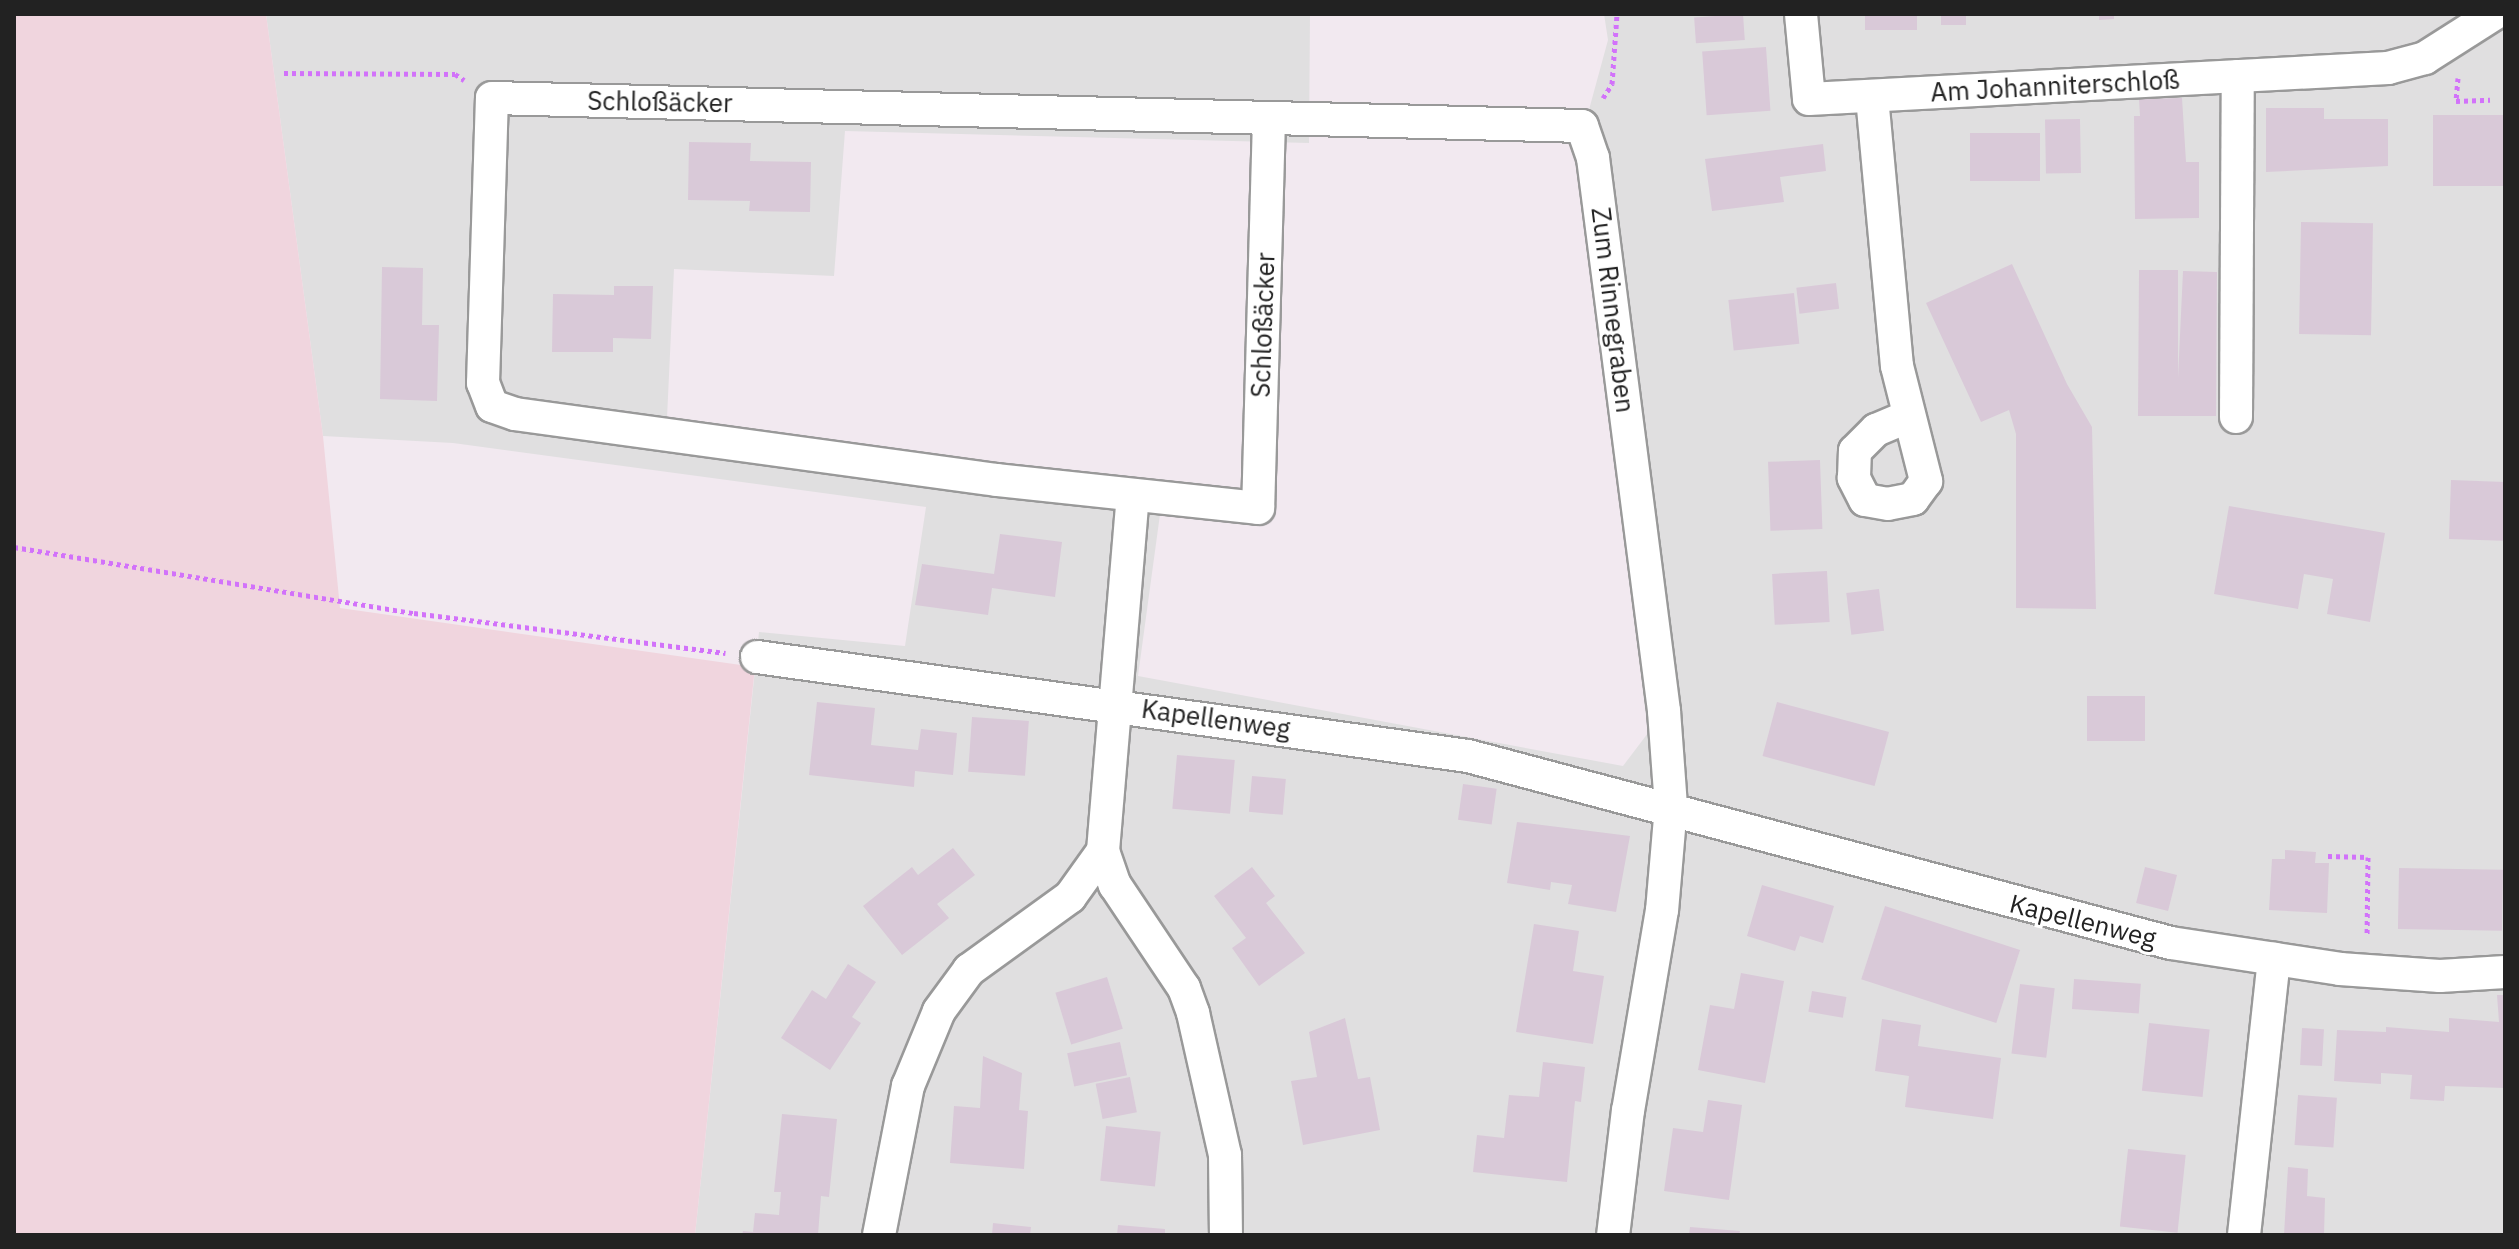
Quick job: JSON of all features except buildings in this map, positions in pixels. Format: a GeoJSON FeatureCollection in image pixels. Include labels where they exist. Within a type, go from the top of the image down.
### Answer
{"type":"FeatureCollection","features":[{"type":"Feature","properties":{"kind":"street","name":"Am Johanniterschloß"},"geometry":{"type":"LineString","coordinates":[[1801,14],[1809,99],[2388,68],[2441,50],[2494,14]]}},
{"type":"Feature","properties":{"kind":"street"},"geometry":{"type":"LineString","coordinates":[[2236,417],[2238,76]]}},
{"type":"Feature","properties":{"kind":"street"},"geometry":{"type":"LineString","coordinates":[[1872,97],[1897,366],[1909,416]]}},
{"type":"Feature","properties":{"kind":"street","name":"Schloßäcker"},"geometry":{"type":"LineString","coordinates":[[492,98],[1269,119],[1258,508],[1133,495],[515,414],[492,406],[483,383],[492,98]]}},
{"type":"Feature","properties":{"kind":"street"},"geometry":{"type":"LineString","coordinates":[[1269,119],[1582,126]]}},
{"type":"Feature","properties":{"kind":"street","name":"Zum Rinnegraben"},"geometry":{"type":"LineString","coordinates":[[1582,126],[1593,158],[1664,711],[1671,806]]}},
{"type":"Feature","properties":{"kind":"street"},"geometry":{"type":"LineString","coordinates":[[1133,495],[1103,851],[1115,885],[1176,974],[1193,1013],[1225,1155],[1226,1235]]}},
{"type":"Feature","properties":{"kind":"street","name":"Kapellenweg"},"geometry":{"type":"LineString","coordinates":[[757,657],[1116,704],[1468,756],[1671,806],[1988,897],[2171,943],[2366,971],[2440,976],[2505,972]]}},
{"type":"Feature","properties":{"kind":"street"},"geometry":{"type":"LineString","coordinates":[[1613,1235],[1628,1110],[1662,910],[1671,806]]}},
{"type":"Feature","properties":{"kind":"street"},"geometry":{"type":"LineString","coordinates":[[879,1235],[908,1086],[939,1011],[969,970],[1070,897],[1103,851]]}},
{"type":"Feature","properties":{"kind":"street"},"geometry":{"type":"LineString","coordinates":[[2244,1235],[2274,959]]}},
{"type":"Feature","properties":{"kind":"path"},"geometry":{"type":"LineString","coordinates":[[1582,126],[1612,84],[1617,14]]}},
{"type":"Feature","properties":{"kind":"path"},"geometry":{"type":"LineString","coordinates":[[2441,50],[2458,78],[2456,101],[2490,100]]}},
{"type":"Feature","properties":{"kind":"path"},"geometry":{"type":"LineString","coordinates":[[284,73],[455,74],[492,98]]}},
{"type":"Feature","properties":{"kind":"path"},"geometry":{"type":"LineString","coordinates":[[14,547],[414,613],[757,657]]}},
{"type":"Feature","properties":{"kind":"path"},"geometry":{"type":"LineString","coordinates":[[2328,856],[2368,857],[2366,971]]}},
{"type":"Feature","properties":{"kind":"shaded area"},"geometry":{"type":"Polygon","coordinates":[[[14,14],[266,14],[323,436],[340,608],[755,667],[695,1235],[14,1235],[14,14]]]}},
{"type":"Feature","properties":{"kind":"shaded area"},"geometry":{"type":"Polygon","coordinates":[[[266,14],[1310,14],[1309,143],[845,131],[834,276],[674,269],[667,418],[1164,485],[1138,676],[1623,766],[1648,733],[1578,150],[1608,40],[1604,14],[2505,14],[2505,1235],[695,1235],[759,632],[905,646],[926,507],[453,443],[323,436],[266,14]]]}}]}
